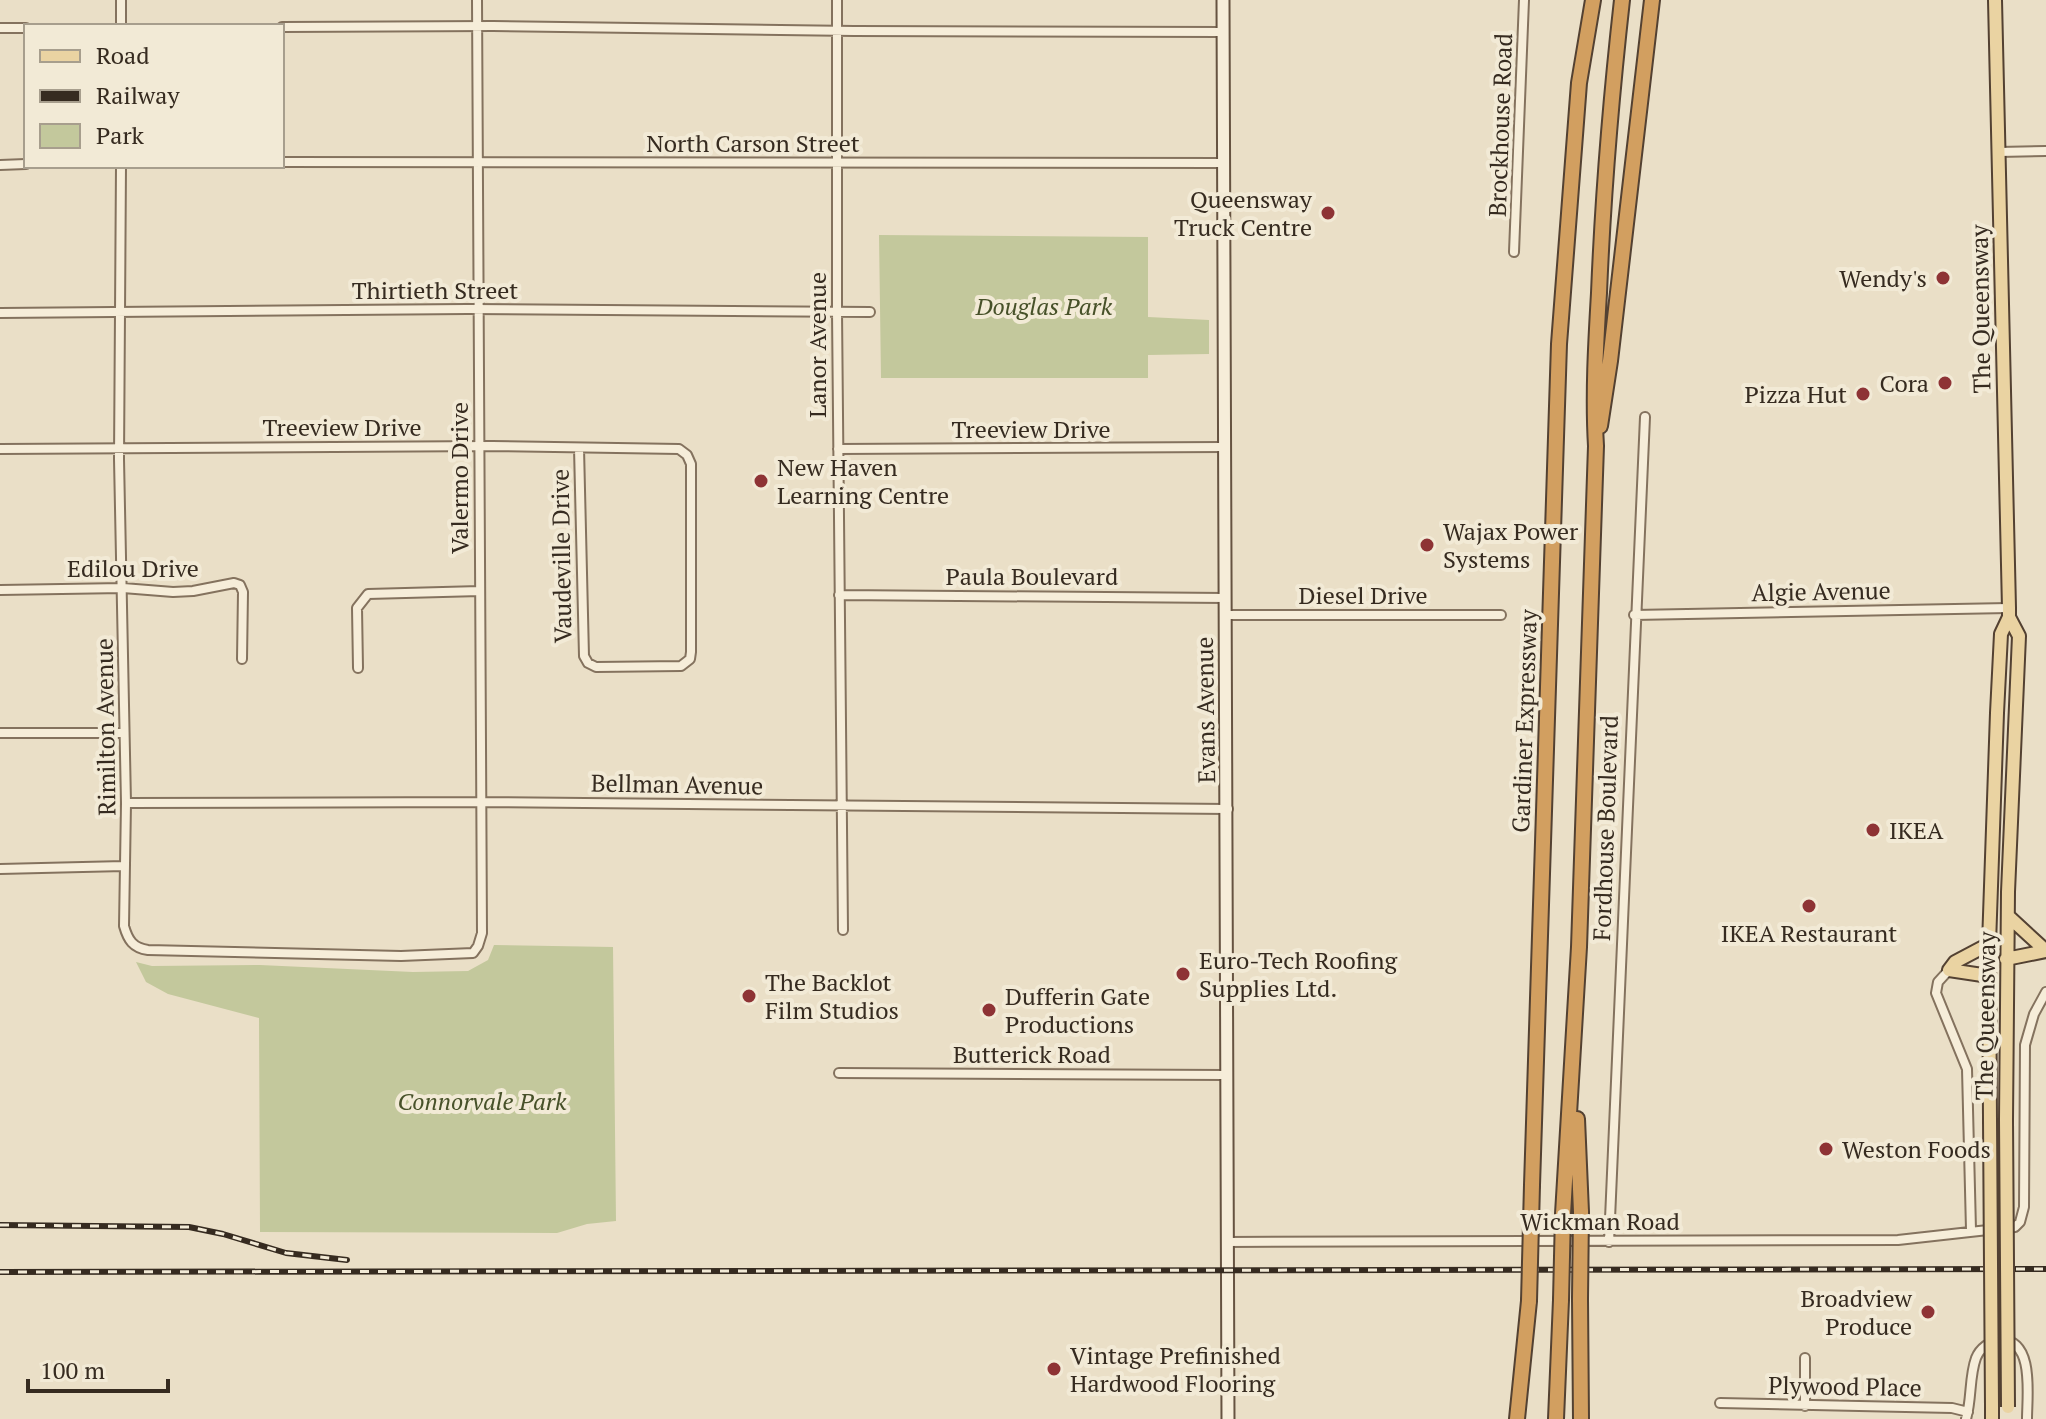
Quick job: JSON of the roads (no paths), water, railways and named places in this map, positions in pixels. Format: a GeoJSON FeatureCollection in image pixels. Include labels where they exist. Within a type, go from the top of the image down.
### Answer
{"type":"FeatureCollection","features":[{"type":"Feature","properties":{"kind":"highway"},"geometry":{"type":"LineString","coordinates":[[1579,83],[1583,0]]}},
{"type":"Feature","properties":{"kind":"highway","name":"Gardiner Expressway"},"geometry":{"type":"LineString","coordinates":[[1526,1419],[1558,360],[1579,83],[1593,0]]}},
{"type":"Feature","properties":{"kind":"highway"},"geometry":{"type":"LineString","coordinates":[[1556,1419],[1596,446],[1593,406],[1606,155],[1622,0]]}},
{"type":"Feature","properties":{"kind":"highway"},"geometry":{"type":"LineString","coordinates":[[1596,446],[1610,361],[1652,0]]}},
{"type":"Feature","properties":{"kind":"highway"},"geometry":{"type":"LineString","coordinates":[[1573,1063],[1581,1212],[1581,1419]]}},
{"type":"Feature","properties":{"kind":"highway","name":"Gardiner Expressway"},"geometry":{"type":"LineString","coordinates":[[1517,1419],[1529,1301]]}},
{"type":"Feature","properties":{"kind":"main road","name":"Evans Avenue"},"geometry":{"type":"LineString","coordinates":[[1223,0],[1228,1419]]}},
{"type":"Feature","properties":{"kind":"main road","name":"The Queensway"},"geometry":{"type":"LineString","coordinates":[[1992,1413],[1989,944],[2001,634],[2009,612],[1995,0]]}},
{"type":"Feature","properties":{"kind":"main road","name":"The Queensway"},"geometry":{"type":"LineString","coordinates":[[2008,1413],[2006,959],[2019,636],[2009,612]]}},
{"type":"Feature","properties":{"kind":"main road"},"geometry":{"type":"LineString","coordinates":[[2008,916],[2046,952]]}},
{"type":"Feature","properties":{"kind":"main road"},"geometry":{"type":"LineString","coordinates":[[1989,944],[1955,962],[1949,970],[1989,976]]}},
{"type":"Feature","properties":{"kind":"main road"},"geometry":{"type":"LineString","coordinates":[[2006,959],[2046,952]]}},
{"type":"Feature","properties":{"kind":"street"},"geometry":{"type":"LineString","coordinates":[[121,0],[121,24]]}},
{"type":"Feature","properties":{"kind":"street","name":"Valermo Drive"},"geometry":{"type":"LineString","coordinates":[[473,953],[482,933],[477,0]]}},
{"type":"Feature","properties":{"kind":"street","name":"Lanor Avenue"},"geometry":{"type":"LineString","coordinates":[[837,0],[843,930]]}},
{"type":"Feature","properties":{"kind":"street","name":"Brockhouse Road"},"geometry":{"type":"LineString","coordinates":[[1514,252],[1524,0]]}},
{"type":"Feature","properties":{"kind":"street"},"geometry":{"type":"LineString","coordinates":[[284,27],[1223,32]]}},
{"type":"Feature","properties":{"kind":"street"},"geometry":{"type":"LineString","coordinates":[[0,28],[24,28]]}},
{"type":"Feature","properties":{"kind":"street"},"geometry":{"type":"LineString","coordinates":[[1999,152],[2046,151]]}},
{"type":"Feature","properties":{"kind":"street","name":"North Carson Street"},"geometry":{"type":"LineString","coordinates":[[284,162],[1224,163]]}},
{"type":"Feature","properties":{"kind":"street"},"geometry":{"type":"LineString","coordinates":[[0,165],[24,164]]}},
{"type":"Feature","properties":{"kind":"street","name":"Rimilton Avenue"},"geometry":{"type":"LineString","coordinates":[[121,168],[120,449],[126,803],[124,926],[130,942],[141,949],[401,956],[473,953]]}},
{"type":"Feature","properties":{"kind":"street","name":"Thirtieth Street"},"geometry":{"type":"LineString","coordinates":[[0,313],[478,309],[870,312]]}},
{"type":"Feature","properties":{"kind":"street","name":"Fordhouse Boulevard"},"geometry":{"type":"LineString","coordinates":[[1609,1242],[1645,417]]}},
{"type":"Feature","properties":{"kind":"street","name":"Treeview Drive"},"geometry":{"type":"LineString","coordinates":[[0,449],[478,446],[674,448],[684,451],[691,464],[691,652],[690,659],[681,666]]}},
{"type":"Feature","properties":{"kind":"street","name":"Treeview Drive"},"geometry":{"type":"LineString","coordinates":[[838,449],[1224,447]]}},
{"type":"Feature","properties":{"kind":"street","name":"Vaudeville Drive"},"geometry":{"type":"LineString","coordinates":[[579,448],[584,656],[588,663],[596,667],[681,666]]}},
{"type":"Feature","properties":{"kind":"street","name":"Edilou Drive"},"geometry":{"type":"LineString","coordinates":[[0,590],[123,588],[173,592],[226,584],[240,585],[243,592],[242,659]]}},
{"type":"Feature","properties":{"kind":"street"},"geometry":{"type":"LineString","coordinates":[[358,668],[357,608],[368,594],[480,591]]}},
{"type":"Feature","properties":{"kind":"street","name":"Paula Boulevard"},"geometry":{"type":"LineString","coordinates":[[839,595],[1226,598]]}},
{"type":"Feature","properties":{"kind":"street","name":"Algie Avenue"},"geometry":{"type":"LineString","coordinates":[[1634,615],[2009,612]]}},
{"type":"Feature","properties":{"kind":"street","name":"Diesel Drive"},"geometry":{"type":"LineString","coordinates":[[1225,615],[1501,615]]}},
{"type":"Feature","properties":{"kind":"street"},"geometry":{"type":"LineString","coordinates":[[0,733],[124,733]]}},
{"type":"Feature","properties":{"kind":"street","name":"Bellman Avenue"},"geometry":{"type":"LineString","coordinates":[[126,803],[481,802],[1228,809]]}},
{"type":"Feature","properties":{"kind":"street"},"geometry":{"type":"LineString","coordinates":[[0,869],[124,866]]}},
{"type":"Feature","properties":{"kind":"street"},"geometry":{"type":"LineString","coordinates":[[1949,970],[1938,982],[1936,993],[1967,1069],[1971,1230]]}},
{"type":"Feature","properties":{"kind":"street","name":"Wickman Road"},"geometry":{"type":"LineString","coordinates":[[1227,1242],[1898,1240],[2015,1227],[2022,1216],[2025,1045],[2034,1014],[2046,992]]}},
{"type":"Feature","properties":{"kind":"street","name":"Butterick Road"},"geometry":{"type":"LineString","coordinates":[[839,1073],[1225,1075]]}},
{"type":"Feature","properties":{"kind":"street","name":"Plywood Place"},"geometry":{"type":"LineString","coordinates":[[1720,1403],[1952,1408],[1967,1415],[1978,1353],[1988,1344],[2006,1341],[2018,1347],[2025,1356],[2027,1419]]}},
{"type":"Feature","properties":{"kind":"street"},"geometry":{"type":"LineString","coordinates":[[1805,1358],[1805,1406]]}},
{"type":"Feature","properties":{"kind":"railway"},"geometry":{"type":"LineString","coordinates":[[0,1225],[189,1227],[286,1253],[347,1260]]}},
{"type":"Feature","properties":{"kind":"railway"},"geometry":{"type":"LineString","coordinates":[[0,1272],[2046,1269]]}},
{"type":"Feature","properties":{"kind":"place","name":"Queensway Truck Centre"},"geometry":{"type":"Point","coordinates":[1328,213]}},
{"type":"Feature","properties":{"kind":"place","name":"Wendy's"},"geometry":{"type":"Point","coordinates":[1943,278]}},
{"type":"Feature","properties":{"kind":"place","name":"Cora"},"geometry":{"type":"Point","coordinates":[1945,383]}},
{"type":"Feature","properties":{"kind":"place","name":"Pizza Hut"},"geometry":{"type":"Point","coordinates":[1863,394]}},
{"type":"Feature","properties":{"kind":"place","name":"New Haven Learning Centre"},"geometry":{"type":"Point","coordinates":[761,481]}},
{"type":"Feature","properties":{"kind":"place","name":"Wajax Power Systems"},"geometry":{"type":"Point","coordinates":[1427,545]}},
{"type":"Feature","properties":{"kind":"place","name":"IKEA"},"geometry":{"type":"Point","coordinates":[1873,830]}},
{"type":"Feature","properties":{"kind":"place","name":"IKEA Restaurant"},"geometry":{"type":"Point","coordinates":[1809,906]}},
{"type":"Feature","properties":{"kind":"place","name":"Euro-Tech Roofing Supplies Ltd."},"geometry":{"type":"Point","coordinates":[1183,974]}},
{"type":"Feature","properties":{"kind":"place","name":"The Backlot Film Studios"},"geometry":{"type":"Point","coordinates":[749,996]}},
{"type":"Feature","properties":{"kind":"place","name":"Dufferin Gate Productions"},"geometry":{"type":"Point","coordinates":[989,1010]}},
{"type":"Feature","properties":{"kind":"place","name":"Weston Foods"},"geometry":{"type":"Point","coordinates":[1826,1149]}},
{"type":"Feature","properties":{"kind":"place","name":"Broadview Produce"},"geometry":{"type":"Point","coordinates":[1928,1312]}},
{"type":"Feature","properties":{"kind":"place","name":"Vintage Prefinished Hardwood Flooring"},"geometry":{"type":"Point","coordinates":[1054,1369]}},
{"type":"Feature","properties":{"kind":"park label","name":"Douglas Park"},"geometry":{"type":"Point","coordinates":[1044,306]}},
{"type":"Feature","properties":{"kind":"park label","name":"Connorvale Park"},"geometry":{"type":"Point","coordinates":[482,1101]}}]}
